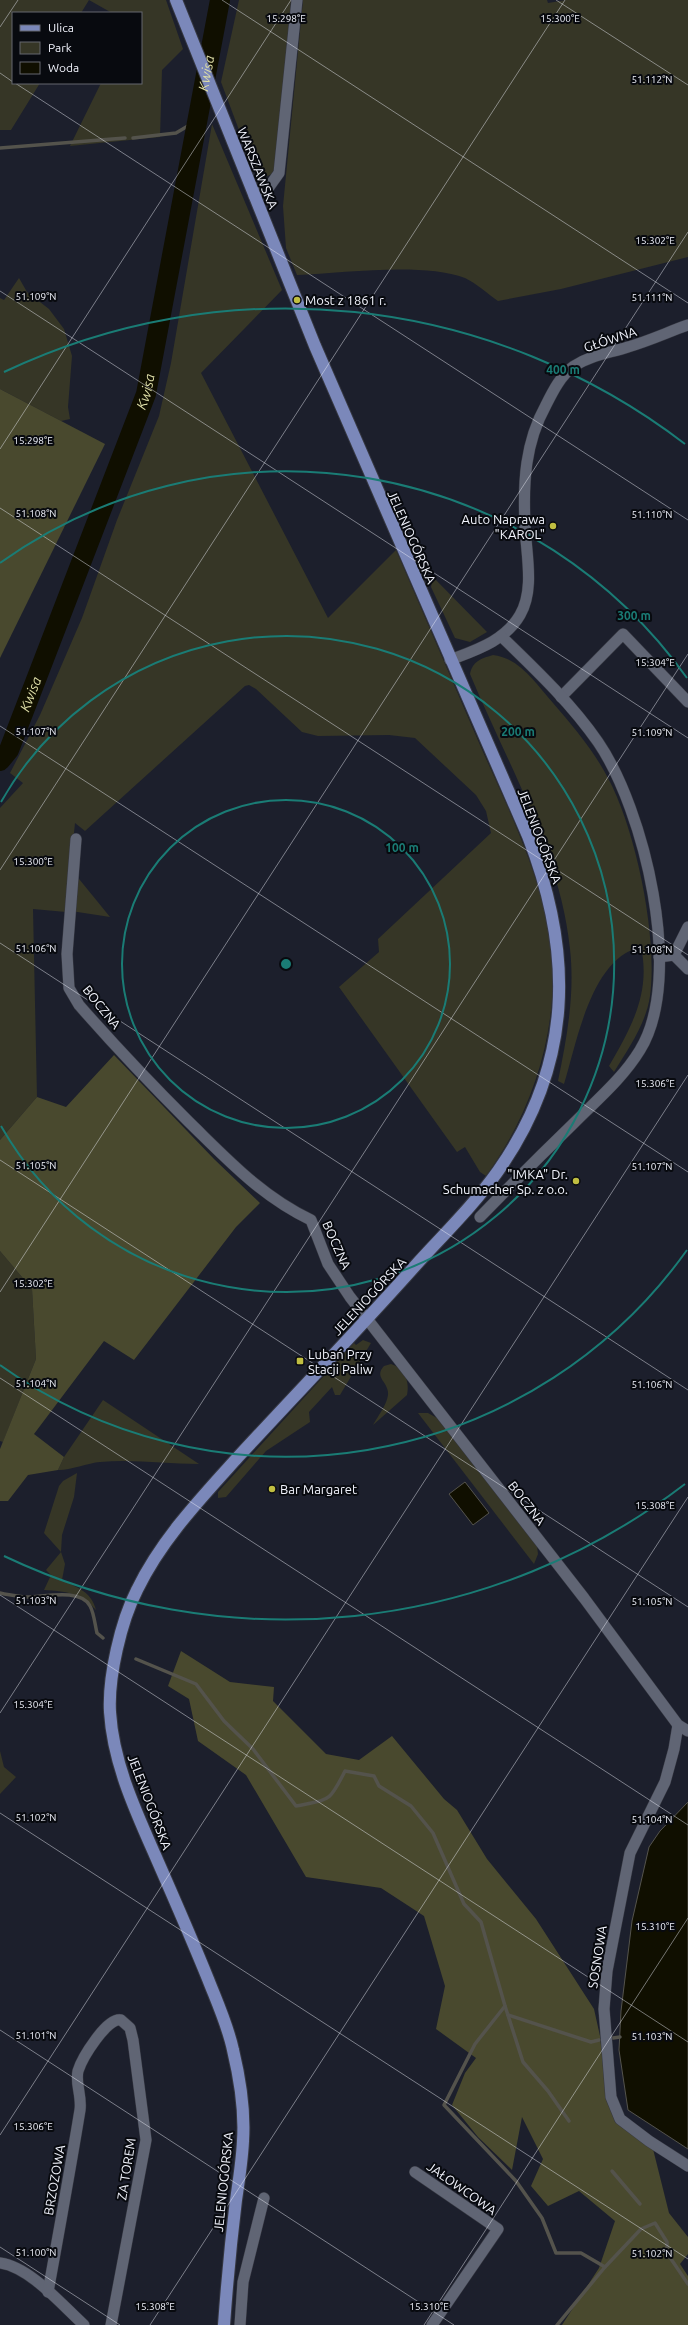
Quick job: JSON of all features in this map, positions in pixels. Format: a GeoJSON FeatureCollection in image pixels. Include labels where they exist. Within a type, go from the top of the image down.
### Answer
{"type":"FeatureCollection","features":[{"type":"Feature","properties":{"kind":"main road","name":"WARSZAWSKA"},"geometry":{"type":"LineString","coordinates":[[176,0],[315,346]]}},
{"type":"Feature","properties":{"kind":"main road","name":"JELENIOGÓRSKA"},"geometry":{"type":"LineString","coordinates":[[224,2325],[243,2140],[241,2090],[232,2046],[217,2001],[133,1805],[118,1759],[110,1712],[111,1680],[125,1617],[137,1589],[170,1536],[273,1419],[367,1320],[481,1193],[516,1143],[532,1111],[544,1080],[551,1054],[559,1006],[559,959],[556,928],[542,873],[315,346]]}},
{"type":"Feature","properties":{"kind":"street"},"geometry":{"type":"LineString","coordinates":[[254,196],[269,187],[279,173],[297,0]]}},
{"type":"Feature","properties":{"kind":"street","name":"GŁÓWNA"},"geometry":{"type":"LineString","coordinates":[[450,660],[489,644],[501,636],[520,615],[527,594],[528,573],[525,525],[525,468],[531,438],[557,384],[574,367],[592,358],[654,339],[688,325]]}},
{"type":"Feature","properties":{"kind":"street"},"geometry":{"type":"LineString","coordinates":[[561,697],[623,634],[688,702]]}},
{"type":"Feature","properties":{"kind":"street"},"geometry":{"type":"LineString","coordinates":[[480,1217],[618,1079],[640,1051],[654,1016],[659,988],[659,957],[654,904],[640,839],[628,800],[611,763],[598,742],[561,697],[501,636]]}},
{"type":"Feature","properties":{"kind":"street","name":"BOCZNA"},"geometry":{"type":"LineString","coordinates":[[76,839],[66,954],[69,988],[74,997],[100,1029],[244,1176],[276,1202],[311,1220],[328,1264],[367,1320],[683,1728]]}},
{"type":"Feature","properties":{"kind":"street"},"geometry":{"type":"LineString","coordinates":[[674,955],[688,927]]}},
{"type":"Feature","properties":{"kind":"street"},"geometry":{"type":"LineString","coordinates":[[659,957],[674,955]]}},
{"type":"Feature","properties":{"kind":"street"},"geometry":{"type":"LineString","coordinates":[[674,955],[688,969]]}},
{"type":"Feature","properties":{"kind":"street","name":"SOSNOWA"},"geometry":{"type":"LineString","coordinates":[[683,1728],[674,1749],[665,1782],[630,1853],[607,1970],[604,2009],[611,2097],[620,2118],[649,2141],[688,2166]]}},
{"type":"Feature","properties":{"kind":"street","name":"BRZOZOWA"},"geometry":{"type":"LineString","coordinates":[[48,2292],[80,2106],[78,2072],[84,2060],[108,2025],[114,2020],[121,2020]]}},
{"type":"Feature","properties":{"kind":"street","name":"ZA TOREM"},"geometry":{"type":"LineString","coordinates":[[112,2325],[146,2140],[133,2040],[130,2028],[121,2020]]}},
{"type":"Feature","properties":{"kind":"street","name":"JAŁOWCOWA"},"geometry":{"type":"LineString","coordinates":[[415,2172],[498,2229],[432,2325]]}},
{"type":"Feature","properties":{"kind":"street"},"geometry":{"type":"LineString","coordinates":[[240,2325],[243,2282],[264,2198]]}},
{"type":"Feature","properties":{"kind":"street"},"geometry":{"type":"LineString","coordinates":[[0,2263],[17,2269],[48,2292],[84,2325]]}},
{"type":"Feature","properties":{"kind":"green space"},"geometry":{"type":"Polygon","coordinates":[[[0,0],[89,0],[82,12],[12,12],[12,84],[39,84],[11,130],[0,130],[0,0]]]}},
{"type":"Feature","properties":{"kind":"green space"},"geometry":{"type":"Polygon","coordinates":[[[89,0],[166,0],[183,49],[162,70],[160,137],[70,146],[101,84],[142,84],[142,12],[110,12],[89,0]]]}},
{"type":"Feature","properties":{"kind":"green space"},"geometry":{"type":"Polygon","coordinates":[[[239,0],[291,0],[276,164],[272,174],[263,178],[254,170],[221,82],[239,0]]]}},
{"type":"Feature","properties":{"kind":"green space"},"geometry":{"type":"Polygon","coordinates":[[[303,0],[547,0],[548,3],[566,0],[688,0],[688,257],[561,289],[498,301],[465,278],[448,273],[428,270],[406,269],[297,275],[286,248],[283,206],[303,0]]]}},
{"type":"Feature","properties":{"kind":"green space"},"geometry":{"type":"Polygon","coordinates":[[[212,124],[282,290],[201,373],[328,618],[396,550],[524,846],[544,908],[551,943],[553,978],[551,1013],[545,1048],[535,1082],[522,1115],[486,1176],[480,1172],[465,1147],[457,1152],[339,987],[379,952],[378,939],[491,833],[486,811],[476,795],[415,738],[389,735],[318,736],[302,732],[256,689],[249,685],[245,686],[85,831],[75,823],[66,912],[33,909],[37,1097],[0,1140],[0,808],[23,783],[10,773],[40,715],[82,618],[117,520],[159,416],[171,363],[212,124]]]}},
{"type":"Feature","properties":{"kind":"green space"},"geometry":{"type":"Polygon","coordinates":[[[19,278],[27,292],[49,309],[64,329],[72,356],[68,407],[70,419],[61,421],[0,389],[0,298],[4,300],[19,278]]]}},
{"type":"Feature","properties":{"kind":"green space"},"geometry":{"type":"Polygon","coordinates":[[[433,577],[487,632],[470,642],[455,638],[431,587],[433,577]]]}},
{"type":"Feature","properties":{"kind":"green space"},"geometry":{"type":"Polygon","coordinates":[[[493,655],[503,657],[511,661],[527,673],[590,748],[608,778],[628,826],[636,854],[648,915],[652,972],[648,1006],[641,1026],[614,1072],[609,1066],[625,1038],[637,1010],[641,995],[643,964],[641,947],[624,954],[610,967],[598,984],[581,1025],[564,1084],[558,1081],[567,1032],[571,999],[572,982],[570,949],[564,913],[544,843],[530,808],[470,674],[475,663],[493,655]]]}},
{"type":"Feature","properties":{"kind":"green space"},"geometry":{"type":"Polygon","coordinates":[[[75,874],[110,917],[71,911],[75,874]]]}},
{"type":"Feature","properties":{"kind":"green space"},"geometry":{"type":"Polygon","coordinates":[[[0,1251],[32,1289],[36,1359],[3,1442],[0,1441],[0,1251]]]}},
{"type":"Feature","properties":{"kind":"green space"},"geometry":{"type":"Polygon","coordinates":[[[363,1340],[371,1343],[340,1395],[335,1395],[332,1387],[309,1412],[310,1422],[266,1451],[226,1497],[218,1498],[218,1492],[354,1343],[356,1345],[363,1340]]]}},
{"type":"Feature","properties":{"kind":"green space"},"geometry":{"type":"Polygon","coordinates":[[[391,1364],[403,1372],[408,1386],[407,1395],[373,1425],[388,1396],[387,1388],[380,1373],[384,1366],[391,1364]]]}},
{"type":"Feature","properties":{"kind":"green space"},"geometry":{"type":"Polygon","coordinates":[[[103,1400],[199,1464],[112,1461],[58,1470],[64,1457],[103,1400]]]}},
{"type":"Feature","properties":{"kind":"green space"},"geometry":{"type":"Polygon","coordinates":[[[418,1413],[428,1413],[437,1418],[537,1546],[538,1554],[534,1564],[418,1413]]]}},
{"type":"Feature","properties":{"kind":"green space"},"geometry":{"type":"Polygon","coordinates":[[[77,1473],[74,1497],[62,1535],[61,1552],[44,1533],[59,1486],[63,1481],[77,1473]]]}},
{"type":"Feature","properties":{"kind":"green space"},"geometry":{"type":"Polygon","coordinates":[[[61,1552],[65,1564],[62,1580],[87,1594],[91,1598],[96,1610],[78,1596],[66,1592],[44,1590],[51,1575],[46,1570],[61,1552]]]}},
{"type":"Feature","properties":{"kind":"green space"},"geometry":{"type":"Polygon","coordinates":[[[0,1751],[4,1767],[16,1777],[0,1794],[0,1751]]]}},
{"type":"Feature","properties":{"kind":"shaded area"},"geometry":{"type":"Polygon","coordinates":[[[0,389],[105,444],[0,658],[0,389]]]}},
{"type":"Feature","properties":{"kind":"shaded area"},"geometry":{"type":"Polygon","coordinates":[[[114,1055],[214,1159],[260,1203],[236,1227],[134,1360],[104,1341],[34,1434],[64,1457],[58,1470],[28,1475],[8,1501],[0,1501],[0,1449],[36,1359],[32,1289],[0,1251],[0,1140],[37,1097],[66,1107],[114,1055]]]}},
{"type":"Feature","properties":{"kind":"shaded area"},"geometry":{"type":"Polygon","coordinates":[[[181,1651],[230,1682],[274,1687],[273,1701],[326,1754],[359,1760],[392,1736],[444,1799],[457,1810],[487,1859],[536,1919],[594,2009],[600,2036],[607,2099],[653,2149],[669,2213],[688,2237],[688,2254],[680,2264],[688,2276],[688,2325],[562,2325],[599,2268],[615,2221],[579,2191],[548,2206],[531,2186],[543,2159],[522,2117],[512,2170],[478,2137],[452,2105],[465,2073],[476,2058],[436,2029],[445,1986],[424,1916],[381,1888],[306,1877],[246,1775],[198,1741],[189,1699],[168,1686],[181,1651]]]}},
{"type":"Feature","properties":{"kind":"water"},"geometry":{"type":"Polygon","coordinates":[[[465,1482],[489,1513],[473,1525],[449,1494],[465,1482]]]}},
{"type":"Feature","properties":{"kind":"water"},"geometry":{"type":"Polygon","coordinates":[[[688,1802],[688,2149],[628,2110],[619,2050],[621,2011],[632,1921],[649,1847],[660,1831],[688,1802]]]}},
{"type":"Feature","properties":{"kind":"waterway","name":"Kwisa"},"geometry":{"type":"LineString","coordinates":[[0,761],[9,750],[146,394],[220,0]]}},
{"type":"Feature","properties":{"kind":"waterway"},"geometry":{"type":"LineString","coordinates":[[133,138],[176,133],[198,120]]}},
{"type":"Feature","properties":{"kind":"waterway"},"geometry":{"type":"LineString","coordinates":[[0,148],[125,138]]}},
{"type":"Feature","properties":{"kind":"waterway"},"geometry":{"type":"LineString","coordinates":[[0,1593],[25,1597],[69,1595],[85,1600],[90,1606],[97,1633],[103,1638]]}},
{"type":"Feature","properties":{"kind":"waterway"},"geometry":{"type":"LineString","coordinates":[[136,1659],[196,1684],[224,1721],[253,1749],[296,1806],[327,1798],[335,1789],[345,1771],[374,1776],[379,1786],[411,1806],[433,1833],[464,1904],[481,1922],[505,2006],[475,2044],[444,2105],[516,2181],[542,2218],[556,2253],[581,2253],[605,2267],[557,2325]]}},
{"type":"Feature","properties":{"kind":"waterway"},"geometry":{"type":"LineString","coordinates":[[505,2006],[523,2062],[548,2091],[569,2121]]}},
{"type":"Feature","properties":{"kind":"waterway"},"geometry":{"type":"LineString","coordinates":[[508,2015],[591,2042],[599,2040]]}},
{"type":"Feature","properties":{"kind":"waterway"},"geometry":{"type":"LineString","coordinates":[[613,2038],[620,2037]]}},
{"type":"Feature","properties":{"kind":"waterway"},"geometry":{"type":"LineString","coordinates":[[612,2171],[640,2204]]}},
{"type":"Feature","properties":{"kind":"waterway"},"geometry":{"type":"LineString","coordinates":[[605,2267],[641,2229],[655,2223],[667,2242],[667,2253],[688,2284]]}},
{"type":"Feature","properties":{"kind":"place","name":"Most z 1861 r."},"geometry":{"type":"Point","coordinates":[297,300]}},
{"type":"Feature","properties":{"kind":"place","name":"Auto Naprawa \"KAROL\""},"geometry":{"type":"Point","coordinates":[553,526]}},
{"type":"Feature","properties":{"kind":"place","name":"\"IMKA\" Dr. Schumacher Sp. z o.o."},"geometry":{"type":"Point","coordinates":[576,1181]}},
{"type":"Feature","properties":{"kind":"place","name":"Lubań Przy Stacji Paliw"},"geometry":{"type":"Point","coordinates":[300,1361]}},
{"type":"Feature","properties":{"kind":"place","name":"Bar Margaret"},"geometry":{"type":"Point","coordinates":[272,1489]}}]}
